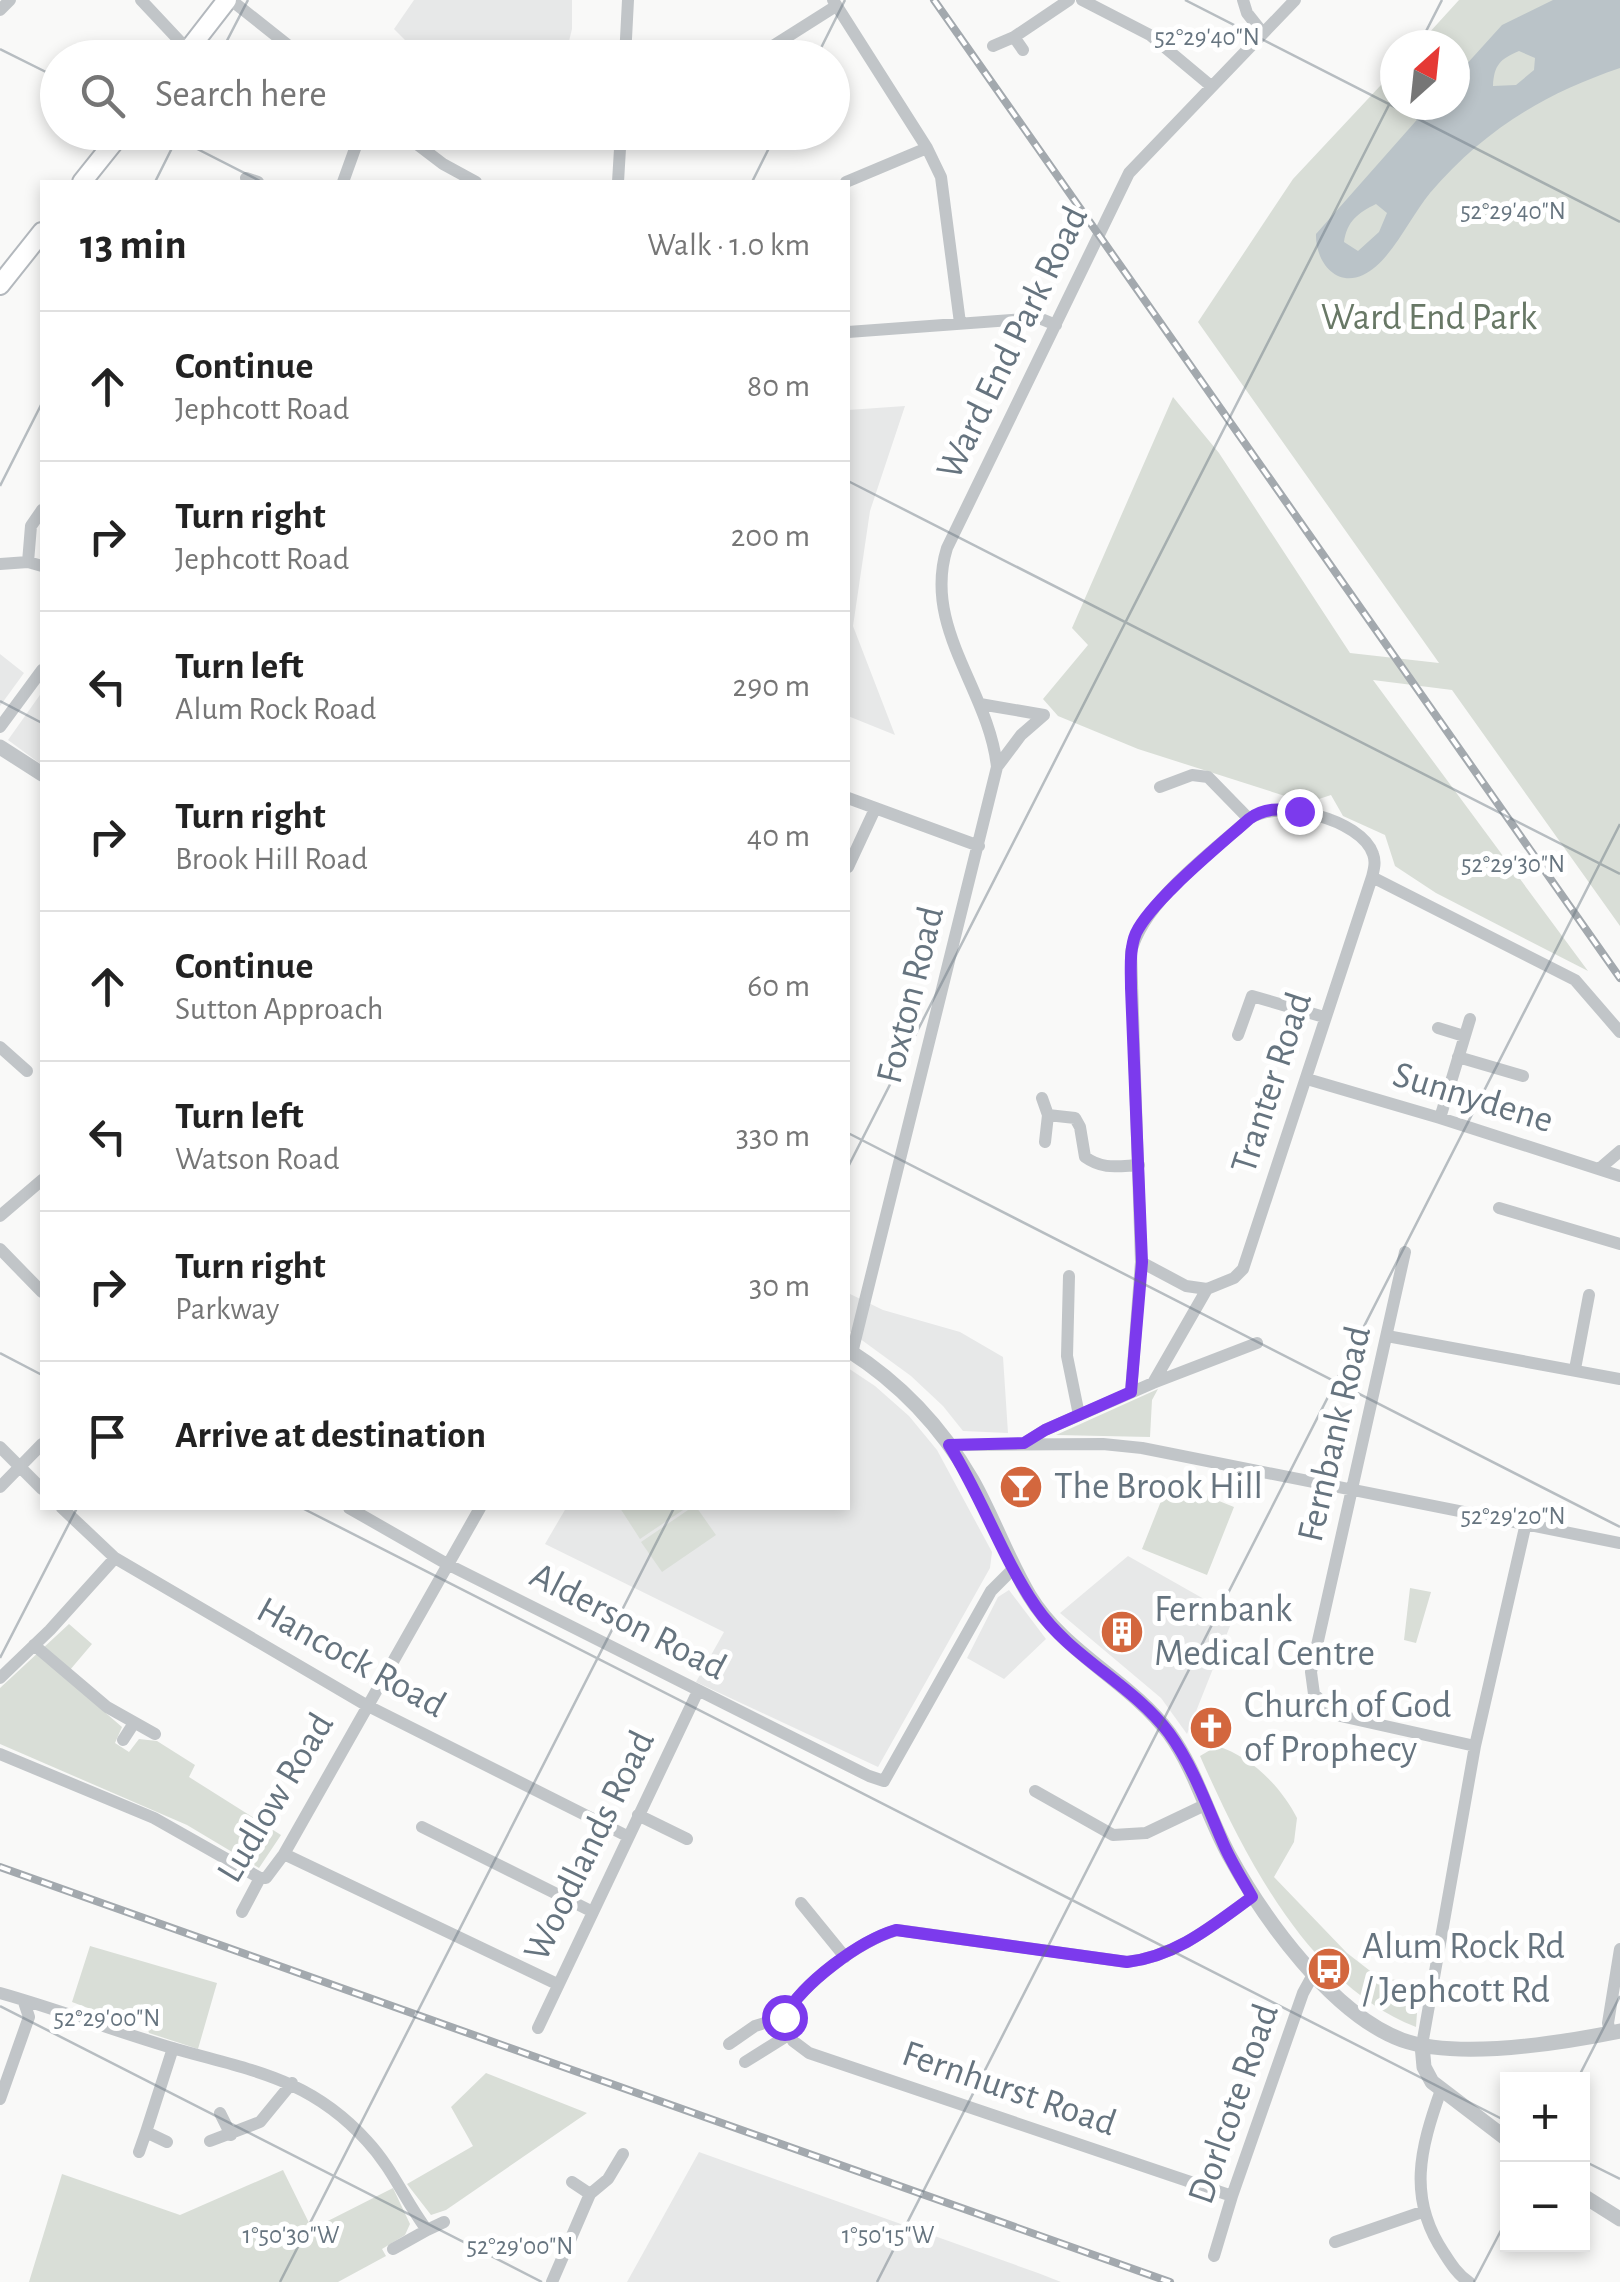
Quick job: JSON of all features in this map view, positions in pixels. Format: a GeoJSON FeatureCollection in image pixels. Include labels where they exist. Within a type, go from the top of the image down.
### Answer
{"type":"FeatureCollection","features":[{"type":"Feature","properties":{"kind":"main road"},"geometry":{"type":"LineString","coordinates":[[196,40],[229,0]]}},
{"type":"Feature","properties":{"kind":"main road"},"geometry":{"type":"LineString","coordinates":[[84,180],[108,150]]}},
{"type":"Feature","properties":{"kind":"main road"},"geometry":{"type":"LineString","coordinates":[[0,286],[40,235]]}},
{"type":"Feature","properties":{"kind":"street"},"geometry":{"type":"LineString","coordinates":[[0,10],[10,0]]}},
{"type":"Feature","properties":{"kind":"street"},"geometry":{"type":"LineString","coordinates":[[141,0],[174,40]]}},
{"type":"Feature","properties":{"kind":"street"},"geometry":{"type":"LineString","coordinates":[[229,0],[281,40]]}},
{"type":"Feature","properties":{"kind":"street"},"geometry":{"type":"LineString","coordinates":[[626,40],[628,0]]}},
{"type":"Feature","properties":{"kind":"street"},"geometry":{"type":"LineString","coordinates":[[992,46],[1014,37],[1069,0]]}},
{"type":"Feature","properties":{"kind":"street"},"geometry":{"type":"LineString","coordinates":[[1082,0],[1150,35],[1211,86]]}},
{"type":"Feature","properties":{"kind":"street"},"geometry":{"type":"LineString","coordinates":[[1242,0],[1262,32]]}},
{"type":"Feature","properties":{"kind":"street","name":"Ward End Park Road"},"geometry":{"type":"LineString","coordinates":[[997,767],[994,740],[948,635],[942,610],[942,563],[1129,173],[1295,0]]}},
{"type":"Feature","properties":{"kind":"street"},"geometry":{"type":"LineString","coordinates":[[780,40],[834,3],[927,148],[941,177],[960,323]]}},
{"type":"Feature","properties":{"kind":"street"},"geometry":{"type":"LineString","coordinates":[[1014,37],[1022,50]]}},
{"type":"Feature","properties":{"kind":"street"},"geometry":{"type":"LineString","coordinates":[[850,180],[927,148]]}},
{"type":"Feature","properties":{"kind":"street"},"geometry":{"type":"LineString","coordinates":[[344,180],[355,150]]}},
{"type":"Feature","properties":{"kind":"street"},"geometry":{"type":"LineString","coordinates":[[425,150],[472,180]]}},
{"type":"Feature","properties":{"kind":"street"},"geometry":{"type":"LineString","coordinates":[[618,180],[620,150]]}},
{"type":"Feature","properties":{"kind":"street"},"geometry":{"type":"LineString","coordinates":[[850,332],[1039,318],[1056,325]]}},
{"type":"Feature","properties":{"kind":"street"},"geometry":{"type":"LineString","coordinates":[[0,564],[36,564],[31,526],[40,513]]}},
{"type":"Feature","properties":{"kind":"street"},"geometry":{"type":"LineString","coordinates":[[0,727],[40,673]]}},
{"type":"Feature","properties":{"kind":"street"},"geometry":{"type":"LineString","coordinates":[[980,704],[1044,714],[1020,735],[997,767]]}},
{"type":"Feature","properties":{"kind":"street"},"geometry":{"type":"LineString","coordinates":[[0,747],[40,773]]}},
{"type":"Feature","properties":{"kind":"street","name":"Foxton Road"},"geometry":{"type":"LineString","coordinates":[[850,1352],[997,767]]}},
{"type":"Feature","properties":{"kind":"street"},"geometry":{"type":"LineString","coordinates":[[1160,787],[1192,775],[1208,778],[1249,819]]}},
{"type":"Feature","properties":{"kind":"street"},"geometry":{"type":"LineString","coordinates":[[850,799],[980,846]]}},
{"type":"Feature","properties":{"kind":"street"},"geometry":{"type":"LineString","coordinates":[[850,863],[875,808]]}},
{"type":"Feature","properties":{"kind":"street"},"geometry":{"type":"LineString","coordinates":[[1131,1392],[1142,1262],[1132,952],[1136,933],[1161,902],[1249,819],[1276,808],[1324,818],[1364,839],[1375,861],[1372,877],[1575,980],[1620,1032]]}},
{"type":"Feature","properties":{"kind":"street","name":"Tranter Road"},"geometry":{"type":"LineString","coordinates":[[1152,1383],[1207,1289],[1234,1278],[1243,1269],[1372,877]]}},
{"type":"Feature","properties":{"kind":"street"},"geometry":{"type":"LineString","coordinates":[[1238,1035],[1252,996],[1324,1017]]}},
{"type":"Feature","properties":{"kind":"street"},"geometry":{"type":"LineString","coordinates":[[1440,1118],[1470,1019]]}},
{"type":"Feature","properties":{"kind":"street"},"geometry":{"type":"LineString","coordinates":[[1438,1028],[1464,1036]]}},
{"type":"Feature","properties":{"kind":"street"},"geometry":{"type":"LineString","coordinates":[[0,1047],[28,1071]]}},
{"type":"Feature","properties":{"kind":"street"},"geometry":{"type":"LineString","coordinates":[[1458,1057],[1523,1076]]}},
{"type":"Feature","properties":{"kind":"street","name":"Sunnydene"},"geometry":{"type":"LineString","coordinates":[[1307,1079],[1620,1176]]}},
{"type":"Feature","properties":{"kind":"street"},"geometry":{"type":"LineString","coordinates":[[1042,1098],[1048,1115],[1046,1142]]}},
{"type":"Feature","properties":{"kind":"street"},"geometry":{"type":"LineString","coordinates":[[1048,1115],[1075,1118],[1085,1157],[1094,1164],[1105,1168],[1139,1164]]}},
{"type":"Feature","properties":{"kind":"street"},"geometry":{"type":"LineString","coordinates":[[1600,1169],[1620,1151]]}},
{"type":"Feature","properties":{"kind":"street"},"geometry":{"type":"LineString","coordinates":[[0,1216],[40,1182]]}},
{"type":"Feature","properties":{"kind":"street"},"geometry":{"type":"LineString","coordinates":[[1500,1208],[1620,1244]]}},
{"type":"Feature","properties":{"kind":"street"},"geometry":{"type":"LineString","coordinates":[[0,1249],[40,1290]]}},
{"type":"Feature","properties":{"kind":"street","name":"Fernbank Road"},"geometry":{"type":"LineString","coordinates":[[1405,1252],[1311,1672],[1314,1694],[1336,1715],[1475,1746]]}},
{"type":"Feature","properties":{"kind":"street"},"geometry":{"type":"LineString","coordinates":[[1142,1262],[1186,1286],[1207,1289]]}},
{"type":"Feature","properties":{"kind":"street"},"geometry":{"type":"LineString","coordinates":[[1070,1276],[1067,1356],[1079,1415]]}},
{"type":"Feature","properties":{"kind":"street"},"geometry":{"type":"LineString","coordinates":[[1575,1369],[1589,1295]]}},
{"type":"Feature","properties":{"kind":"street"},"geometry":{"type":"LineString","coordinates":[[1388,1336],[1620,1379]]}},
{"type":"Feature","properties":{"kind":"street"},"geometry":{"type":"LineString","coordinates":[[1024,1443],[1131,1392],[1257,1343]]}},
{"type":"Feature","properties":{"kind":"street"},"geometry":{"type":"LineString","coordinates":[[850,1352],[927,1414],[973,1482],[1013,1569],[1038,1610],[1070,1646],[1132,1696],[1170,1734],[1252,1897],[1314,1973],[1377,2028],[1422,2045],[1493,2048],[1615,2032]]}},
{"type":"Feature","properties":{"kind":"street"},"geometry":{"type":"LineString","coordinates":[[949,1445],[1024,1443],[1142,1448],[1620,1543]]}},
{"type":"Feature","properties":{"kind":"street"},"geometry":{"type":"LineString","coordinates":[[0,1487],[40,1446]]}},
{"type":"Feature","properties":{"kind":"street"},"geometry":{"type":"LineString","coordinates":[[0,1447],[40,1487]]}},
{"type":"Feature","properties":{"kind":"street","name":"Hancock Road"},"geometry":{"type":"LineString","coordinates":[[64,1510],[115,1558],[366,1705],[627,1836]]}},
{"type":"Feature","properties":{"kind":"street","name":"Alderson Road"},"geometry":{"type":"LineString","coordinates":[[352,1510],[447,1564],[884,1781],[991,1591],[1013,1569]]}},
{"type":"Feature","properties":{"kind":"street","name":"Ludlow Road"},"geometry":{"type":"LineString","coordinates":[[242,1912],[260,1878],[266,1878],[284,1854],[479,1510]]}},
{"type":"Feature","properties":{"kind":"street"},"geometry":{"type":"LineString","coordinates":[[1500,2134],[1441,2090],[1424,2068],[1422,2045],[1475,1746],[1526,1523]]}},
{"type":"Feature","properties":{"kind":"street"},"geometry":{"type":"LineString","coordinates":[[0,1678],[115,1558]]}},
{"type":"Feature","properties":{"kind":"street"},"geometry":{"type":"LineString","coordinates":[[34,1645],[107,1706],[156,1734]]}},
{"type":"Feature","properties":{"kind":"street","name":"Woodlands Road"},"geometry":{"type":"LineString","coordinates":[[538,2028],[698,1691]]}},
{"type":"Feature","properties":{"kind":"street"},"geometry":{"type":"LineString","coordinates":[[124,1740],[134,1723]]}},
{"type":"Feature","properties":{"kind":"street"},"geometry":{"type":"LineString","coordinates":[[0,1754],[154,1818],[260,1878]]}},
{"type":"Feature","properties":{"kind":"street"},"geometry":{"type":"LineString","coordinates":[[1034,1792],[1113,1835],[1146,1832],[1207,1804]]}},
{"type":"Feature","properties":{"kind":"street"},"geometry":{"type":"LineString","coordinates":[[638,1815],[687,1839]]}},
{"type":"Feature","properties":{"kind":"street"},"geometry":{"type":"LineString","coordinates":[[422,1827],[592,1911]]}},
{"type":"Feature","properties":{"kind":"street"},"geometry":{"type":"LineString","coordinates":[[284,1854],[557,1984]]}},
{"type":"Feature","properties":{"kind":"street"},"geometry":{"type":"LineString","coordinates":[[729,2044],[755,2026],[784,2017],[793,2002],[845,1957],[873,1937],[896,1930],[1127,1962],[1154,1959],[1179,1948],[1252,1897]]}},
{"type":"Feature","properties":{"kind":"street"},"geometry":{"type":"LineString","coordinates":[[800,1903],[845,1957]]}},
{"type":"Feature","properties":{"kind":"street"},"geometry":{"type":"LineString","coordinates":[[1615,2032],[1608,2023],[1620,1950]]}},
{"type":"Feature","properties":{"kind":"street","name":"Dorlcote Road"},"geometry":{"type":"LineString","coordinates":[[1214,2256],[1232,2196],[1314,1973]]}},
{"type":"Feature","properties":{"kind":"street"},"geometry":{"type":"LineString","coordinates":[[0,1993],[173,2048],[261,2070],[292,2083],[329,2106],[366,2140],[400,2183],[427,2230]]}},
{"type":"Feature","properties":{"kind":"street"},"geometry":{"type":"LineString","coordinates":[[0,2099],[29,2017],[24,2002]]}},
{"type":"Feature","properties":{"kind":"street"},"geometry":{"type":"LineString","coordinates":[[746,2062],[790,2034],[784,2017]]}},
{"type":"Feature","properties":{"kind":"street","name":"Fernhurst Road"},"geometry":{"type":"LineString","coordinates":[[790,2034],[809,2053],[1232,2196]]}},
{"type":"Feature","properties":{"kind":"street"},"geometry":{"type":"LineString","coordinates":[[139,2152],[173,2048]]}},
{"type":"Feature","properties":{"kind":"street"},"geometry":{"type":"LineString","coordinates":[[210,2141],[260,2122],[292,2083]]}},
{"type":"Feature","properties":{"kind":"street"},"geometry":{"type":"LineString","coordinates":[[1441,2090],[1422,2155],[1418,2184],[1422,2212],[1450,2264],[1470,2282]]}},
{"type":"Feature","properties":{"kind":"street"},"geometry":{"type":"LineString","coordinates":[[220,2112],[231,2135]]}},
{"type":"Feature","properties":{"kind":"street"},"geometry":{"type":"LineString","coordinates":[[146,2132],[166,2142]]}},
{"type":"Feature","properties":{"kind":"street"},"geometry":{"type":"LineString","coordinates":[[552,2282],[590,2194],[608,2178],[623,2154]]}},
{"type":"Feature","properties":{"kind":"street"},"geometry":{"type":"LineString","coordinates":[[572,2182],[590,2194]]}},
{"type":"Feature","properties":{"kind":"street"},"geometry":{"type":"LineString","coordinates":[[1590,2199],[1620,2219]]}},
{"type":"Feature","properties":{"kind":"street"},"geometry":{"type":"LineString","coordinates":[[1335,2242],[1422,2212]]}},
{"type":"Feature","properties":{"kind":"street"},"geometry":{"type":"LineString","coordinates":[[394,2249],[444,2222]]}},
{"type":"Feature","properties":{"kind":"shaded area"},"geometry":{"type":"Polygon","coordinates":[[[414,0],[572,0],[569,40],[405,40],[394,29],[414,0]]]}},
{"type":"Feature","properties":{"kind":"shaded area"},"geometry":{"type":"Polygon","coordinates":[[[1553,0],[1620,0],[1620,68],[1565,90],[1493,133],[1430,193],[1373,269],[1353,278],[1336,275],[1323,262],[1316,234],[1417,120],[1470,120],[1470,60],[1502,25],[1553,0]],[[1519,51],[1507,57],[1499,64],[1493,86],[1516,85],[1534,70],[1535,58],[1519,51]],[[1376,204],[1359,214],[1348,228],[1344,242],[1358,251],[1379,232],[1387,213],[1376,204]]]}},
{"type":"Feature","properties":{"kind":"shaded area"},"geometry":{"type":"Polygon","coordinates":[[[905,406],[870,511],[853,626],[895,735],[850,717],[850,410],[905,406]]]}},
{"type":"Feature","properties":{"kind":"shaded area"},"geometry":{"type":"Polygon","coordinates":[[[0,654],[24,673],[0,706],[0,654]]]}},
{"type":"Feature","properties":{"kind":"shaded area"},"geometry":{"type":"Polygon","coordinates":[[[40,695],[40,764],[8,740],[40,695]]]}},
{"type":"Feature","properties":{"kind":"shaded area"},"geometry":{"type":"Polygon","coordinates":[[[850,1294],[883,1310],[960,1332],[1003,1357],[1008,1433],[963,1431],[911,1376],[850,1331],[850,1294]]]}},
{"type":"Feature","properties":{"kind":"shaded area"},"geometry":{"type":"Polygon","coordinates":[[[850,1369],[909,1416],[937,1450],[992,1552],[990,1568],[878,1767],[696,1682],[724,1632],[545,1544],[565,1510],[850,1510],[850,1369]]]}},
{"type":"Feature","properties":{"kind":"shaded area"},"geometry":{"type":"Polygon","coordinates":[[[1128,1556],[1234,1616],[1187,1734],[1161,1698],[1060,1613],[1128,1556]]]}},
{"type":"Feature","properties":{"kind":"shaded area"},"geometry":{"type":"Polygon","coordinates":[[[1009,1590],[1046,1639],[1004,1679],[967,1658],[998,1597],[1009,1590]]]}},
{"type":"Feature","properties":{"kind":"shaded area"},"geometry":{"type":"Polygon","coordinates":[[[699,2152],[1038,2273],[1061,2282],[627,2282],[699,2152]]]}},
{"type":"Feature","properties":{"kind":"green space","name":"Ward End Park"},"geometry":{"type":"Polygon","coordinates":[[[1459,0],[1620,0],[1620,926],[1452,690],[1373,680],[1588,971],[1436,893],[1395,866],[1385,835],[1343,816],[1331,795],[1307,803],[1138,749],[1058,716],[1043,699],[1088,645],[1072,628],[1173,397],[1219,453],[1350,653],[1439,663],[1198,322],[1293,179],[1380,86],[1380,120],[1470,120],[1470,30],[1432,30],[1459,0]]]}},
{"type":"Feature","properties":{"kind":"green space"},"geometry":{"type":"Polygon","coordinates":[[[1158,1389],[1152,1400],[1150,1437],[1056,1435],[1158,1389]]]}},
{"type":"Feature","properties":{"kind":"green space"},"geometry":{"type":"Polygon","coordinates":[[[1169,1481],[1234,1507],[1207,1575],[1142,1549],[1169,1481]]]}},
{"type":"Feature","properties":{"kind":"green space"},"geometry":{"type":"Polygon","coordinates":[[[621,1510],[683,1510],[640,1539],[621,1510]]]}},
{"type":"Feature","properties":{"kind":"green space"},"geometry":{"type":"Polygon","coordinates":[[[688,1510],[698,1510],[716,1535],[662,1572],[641,1542],[688,1510]]]}},
{"type":"Feature","properties":{"kind":"green space"},"geometry":{"type":"Polygon","coordinates":[[[1410,1588],[1431,1592],[1416,1643],[1404,1640],[1410,1588]]]}},
{"type":"Feature","properties":{"kind":"green space"},"geometry":{"type":"Polygon","coordinates":[[[69,1624],[92,1644],[64,1677],[122,1727],[115,1743],[129,1752],[139,1739],[157,1741],[195,1765],[189,1777],[281,1835],[259,1868],[187,1825],[0,1744],[0,1688],[69,1624]]]}},
{"type":"Feature","properties":{"kind":"green space"},"geometry":{"type":"Polygon","coordinates":[[[1217,1746],[1241,1757],[1263,1774],[1297,1818],[1294,1842],[1274,1877],[1347,1953],[1378,1977],[1419,1984],[1416,2027],[1378,2007],[1343,1981],[1284,1913],[1237,1834],[1200,1756],[1217,1746]]]}},
{"type":"Feature","properties":{"kind":"green space"},"geometry":{"type":"Polygon","coordinates":[[[90,1946],[217,1983],[198,2049],[149,2033],[142,2009],[123,2021],[72,2002],[90,1946]]]}},
{"type":"Feature","properties":{"kind":"green space"},"geometry":{"type":"Polygon","coordinates":[[[486,2073],[587,2113],[446,2210],[431,2215],[407,2184],[473,2146],[451,2107],[486,2073]]]}},
{"type":"Feature","properties":{"kind":"green space"},"geometry":{"type":"Polygon","coordinates":[[[283,2170],[312,2229],[393,2188],[410,2224],[405,2235],[382,2249],[386,2256],[338,2282],[29,2282],[62,2174],[180,2215],[283,2170]]]}},
{"type":"Feature","properties":{"kind":"railway"},"geometry":{"type":"LineString","coordinates":[[934,0],[1620,978]]}},
{"type":"Feature","properties":{"kind":"railway"},"geometry":{"type":"LineString","coordinates":[[0,1867],[1170,2282]]}},
{"type":"Feature","properties":{"kind":"place","name":"The Brook Hill"},"geometry":{"type":"Point","coordinates":[1021,1487]}},
{"type":"Feature","properties":{"kind":"place","name":"Fernbank Medical Centre"},"geometry":{"type":"Point","coordinates":[1122,1632]}},
{"type":"Feature","properties":{"kind":"place","name":"Church of God of Prophecy"},"geometry":{"type":"Point","coordinates":[1211,1728]}},
{"type":"Feature","properties":{"kind":"place","name":"Alum Rock Rd / Jephcott Rd"},"geometry":{"type":"Point","coordinates":[1329,1969]}},
{"type":"Feature","properties":{"kind":"route"},"geometry":{"type":"LineString","coordinates":[[784,2017],[793,2002],[845,1957],[873,1937],[896,1930],[1127,1962],[1154,1959],[1179,1948],[1252,1897],[1170,1734],[1121,1686],[1070,1646],[1038,1610],[1013,1569],[973,1482],[949,1445],[1024,1443],[1131,1392],[1142,1262],[1131,988],[1136,933],[1151,912],[1249,819],[1276,808],[1299,811]]}}]}
